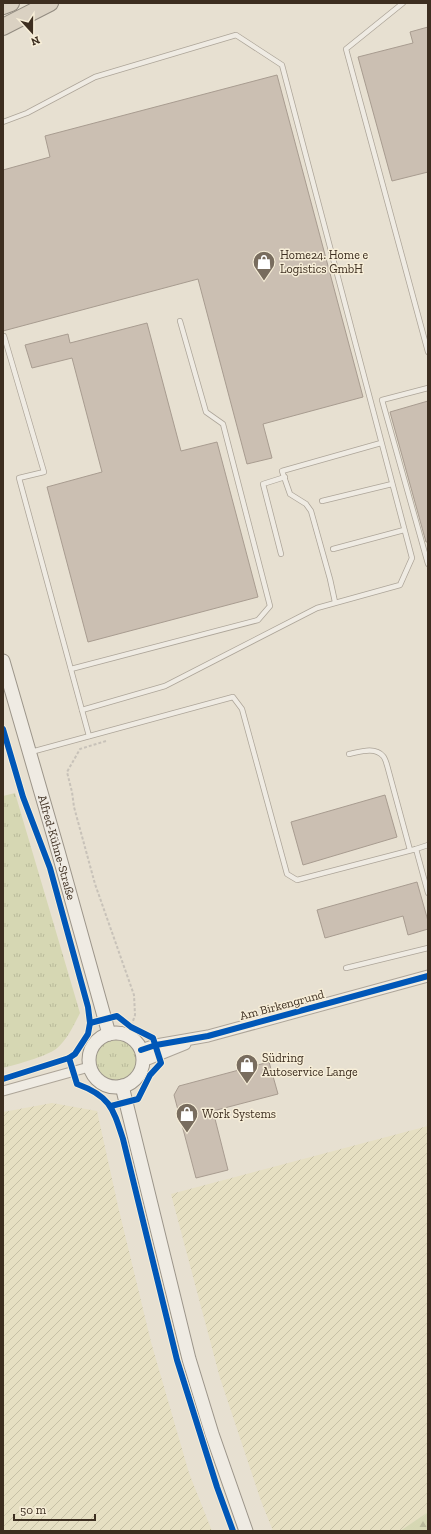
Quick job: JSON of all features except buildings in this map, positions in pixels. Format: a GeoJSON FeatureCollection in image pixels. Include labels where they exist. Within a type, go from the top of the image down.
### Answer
{"type":"FeatureCollection","features":[{"type":"Feature","properties":{"kind":"highway"},"geometry":{"type":"LineString","coordinates":[[3,6],[11,3]]}},
{"type":"Feature","properties":{"kind":"highway"},"geometry":{"type":"LineString","coordinates":[[3,27],[50,3]]}},
{"type":"Feature","properties":{"kind":"main road","name":"Alfred-Kühne-Straße"},"geometry":{"type":"LineString","coordinates":[[3,661],[109,1034]]}},
{"type":"Feature","properties":{"kind":"main road"},"geometry":{"type":"LineString","coordinates":[[109,1034],[122,1034],[128,1036],[133,1040],[142,1055],[141,1070],[130,1083],[122,1086],[115,1087],[102,1083],[96,1079],[90,1067],[89,1060],[92,1046],[102,1036],[109,1034]]}},
{"type":"Feature","properties":{"kind":"main road"},"geometry":{"type":"LineString","coordinates":[[122,1086],[189,1359],[212,1434],[246,1531]]}},
{"type":"Feature","properties":{"kind":"street","name":"Am Birkengrund"},"geometry":{"type":"LineString","coordinates":[[142,1055],[159,1055],[194,1040],[428,976]]}},
{"type":"Feature","properties":{"kind":"street"},"geometry":{"type":"LineString","coordinates":[[3,1091],[90,1067]]}},
{"type":"Feature","properties":{"kind":"lane"},"geometry":{"type":"LineString","coordinates":[[403,3],[346,50],[428,352]]}},
{"type":"Feature","properties":{"kind":"lane"},"geometry":{"type":"LineString","coordinates":[[3,122],[27,113],[95,77],[236,35],[282,65],[412,558],[400,584],[317,608],[165,686],[82,710]]}},
{"type":"Feature","properties":{"kind":"lane"},"geometry":{"type":"LineString","coordinates":[[71,669],[258,620],[270,606],[223,424],[206,412],[180,321]]}},
{"type":"Feature","properties":{"kind":"lane"},"geometry":{"type":"LineString","coordinates":[[4,336],[44,472],[19,478],[89,736]]}},
{"type":"Feature","properties":{"kind":"lane"},"geometry":{"type":"LineString","coordinates":[[428,388],[382,400],[428,564]]}},
{"type":"Feature","properties":{"kind":"lane"},"geometry":{"type":"LineString","coordinates":[[335,602],[311,511],[306,504],[290,494],[282,470],[381,443]]}},
{"type":"Feature","properties":{"kind":"lane"},"geometry":{"type":"LineString","coordinates":[[282,554],[263,484],[285,478]]}},
{"type":"Feature","properties":{"kind":"lane"},"geometry":{"type":"LineString","coordinates":[[322,501],[392,484]]}},
{"type":"Feature","properties":{"kind":"lane"},"geometry":{"type":"LineString","coordinates":[[333,549],[404,530]]}},
{"type":"Feature","properties":{"kind":"lane"},"geometry":{"type":"LineString","coordinates":[[29,752],[233,697],[242,709],[286,874],[298,880],[428,845]]}},
{"type":"Feature","properties":{"kind":"lane"},"geometry":{"type":"LineString","coordinates":[[349,754],[365,750],[376,751],[383,755],[410,850]]}},
{"type":"Feature","properties":{"kind":"lane"},"geometry":{"type":"LineString","coordinates":[[416,849],[428,893]]}},
{"type":"Feature","properties":{"kind":"lane"},"geometry":{"type":"LineString","coordinates":[[346,968],[428,948]]}},
{"type":"Feature","properties":{"kind":"path"},"geometry":{"type":"LineString","coordinates":[[106,741],[80,749],[67,772],[74,807],[95,884],[134,995],[135,1015],[131,1027]]}},
{"type":"Feature","properties":{"kind":"shaded area"},"geometry":{"type":"Polygon","coordinates":[[[52,1103],[97,1111],[151,1342],[189,1473],[212,1531],[3,1531],[3,1112],[52,1103]]]}},
{"type":"Feature","properties":{"kind":"shaded area"},"geometry":{"type":"Polygon","coordinates":[[[428,1126],[428,1512],[400,1531],[273,1531],[261,1501],[220,1378],[171,1194],[428,1126]]]}},
{"type":"Feature","properties":{"kind":"green space"},"geometry":{"type":"Polygon","coordinates":[[[15,793],[80,1013],[67,1037],[52,1052],[23,1063],[3,1068],[3,796],[15,793]]]}},
{"type":"Feature","properties":{"kind":"green space"},"geometry":{"type":"Polygon","coordinates":[[[112,1040],[120,1040],[128,1043],[134,1049],[137,1061],[134,1073],[128,1079],[120,1082],[112,1082],[104,1079],[98,1073],[95,1065],[95,1057],[98,1049],[104,1043],[112,1040]]]}},
{"type":"Feature","properties":{"kind":"green space"},"geometry":{"type":"Polygon","coordinates":[[[428,1512],[428,1531],[400,1531],[428,1512]]]}},
{"type":"Feature","properties":{"kind":"cycle path"},"geometry":{"type":"LineString","coordinates":[[3,729],[23,797],[50,868],[88,1007],[90,1023],[88,1034],[75,1054],[69,1058],[3,1079]]}},
{"type":"Feature","properties":{"kind":"cycle path"},"geometry":{"type":"LineString","coordinates":[[141,1050],[156,1045],[208,1036],[428,976]]}},
{"type":"Feature","properties":{"kind":"cycle path"},"geometry":{"type":"LineString","coordinates":[[90,1023],[117,1016],[131,1027],[153,1038],[161,1063],[150,1075],[138,1099],[111,1106]]}},
{"type":"Feature","properties":{"kind":"cycle path"},"geometry":{"type":"LineString","coordinates":[[69,1058],[77,1084],[97,1093],[109,1104],[120,1128],[177,1360],[217,1487],[233,1531]]}},
{"type":"Feature","properties":{"kind":"place","name":"Home24. Home e Logistics GmbH"},"geometry":{"type":"Point","coordinates":[264,282]}},
{"type":"Feature","properties":{"kind":"place","name":"Südring Autoservice Lange"},"geometry":{"type":"Point","coordinates":[247,1084]}},
{"type":"Feature","properties":{"kind":"place","name":"Work Systems"},"geometry":{"type":"Point","coordinates":[187,1134]}}]}
